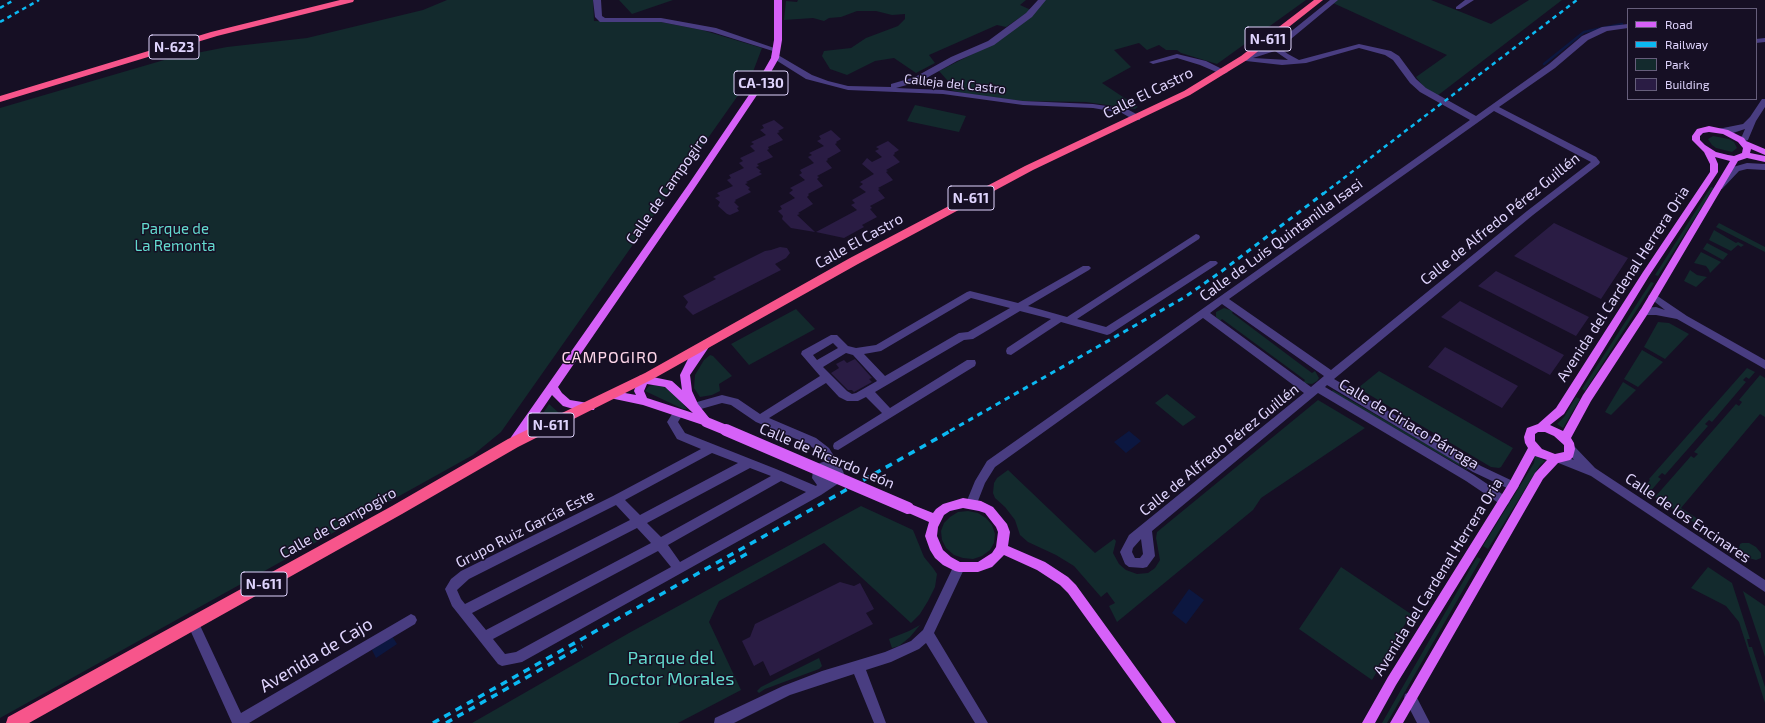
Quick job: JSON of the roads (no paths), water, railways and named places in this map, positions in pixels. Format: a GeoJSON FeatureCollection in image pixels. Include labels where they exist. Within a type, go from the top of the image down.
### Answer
{"type":"FeatureCollection","features":[{"type":"Feature","properties":{"kind":"highway","name":"N-623"},"geometry":{"type":"LineString","coordinates":[[0,99],[214,34],[350,0]]}},
{"type":"Feature","properties":{"kind":"highway","name":"Calle El Castro"},"geometry":{"type":"LineString","coordinates":[[513,443],[614,395],[854,261],[1029,168],[1187,93],[1224,72],[1244,58],[1319,0]]}},
{"type":"Feature","properties":{"kind":"highway","name":"Calle de Campogiro"},"geometry":{"type":"LineString","coordinates":[[14,723],[390,514],[513,443]]}},
{"type":"Feature","properties":{"kind":"main road","name":"Calle de Campogiro"},"geometry":{"type":"LineString","coordinates":[[513,443],[691,187],[711,155],[759,86],[776,53],[778,0]]}},
{"type":"Feature","properties":{"kind":"main road"},"geometry":{"type":"LineString","coordinates":[[1765,152],[1720,130],[1705,129],[1698,132],[1696,136],[1696,140],[1707,150],[1721,156],[1735,159],[1746,155],[1765,159]]}},
{"type":"Feature","properties":{"kind":"main road"},"geometry":{"type":"LineString","coordinates":[[1743,141],[1748,151],[1746,155]]}},
{"type":"Feature","properties":{"kind":"main road","name":"Avenida del Cardenal Herrera Oria"},"geometry":{"type":"LineString","coordinates":[[1368,723],[1392,681],[1513,486],[1534,448],[1530,441],[1530,434],[1534,429],[1541,428],[1560,411],[1646,274],[1714,172],[1714,164],[1707,150]]}},
{"type":"Feature","properties":{"kind":"main road","name":"Avenida del Cardenal Herrera Oria"},"geometry":{"type":"LineString","coordinates":[[1565,438],[1587,398],[1644,312],[1735,159]]}},
{"type":"Feature","properties":{"kind":"main road","name":"Calle de Ricardo León"},"geometry":{"type":"LineString","coordinates":[[694,407],[687,391],[685,375],[692,362],[706,344]]}},
{"type":"Feature","properties":{"kind":"main road"},"geometry":{"type":"LineString","coordinates":[[643,379],[639,391],[644,401]]}},
{"type":"Feature","properties":{"kind":"main road","name":"Calle de Ricardo León"},"geometry":{"type":"LineString","coordinates":[[643,379],[668,384],[694,407],[706,422]]}},
{"type":"Feature","properties":{"kind":"main road"},"geometry":{"type":"LineString","coordinates":[[552,386],[558,396],[567,404],[590,406]]}},
{"type":"Feature","properties":{"kind":"main road","name":"Calle de Ricardo León"},"geometry":{"type":"LineString","coordinates":[[614,395],[644,401],[678,414],[706,422],[935,519]]}},
{"type":"Feature","properties":{"kind":"main road"},"geometry":{"type":"LineString","coordinates":[[1396,723],[1539,476],[1558,459],[1566,457],[1569,454],[1570,449],[1565,438],[1558,432],[1541,428]]}},
{"type":"Feature","properties":{"kind":"main road"},"geometry":{"type":"LineString","coordinates":[[1534,448],[1544,455],[1558,459]]}},
{"type":"Feature","properties":{"kind":"main road"},"geometry":{"type":"LineString","coordinates":[[964,503],[972,503],[990,510],[1001,524],[1004,541],[1002,549],[996,557],[988,563],[978,567],[959,567],[947,561],[939,554],[934,546],[931,536],[932,527],[935,519],[947,508],[964,503]]}},
{"type":"Feature","properties":{"kind":"main road"},"geometry":{"type":"LineString","coordinates":[[1002,549],[1041,566],[1064,581],[1072,589],[1170,723]]}},
{"type":"Feature","properties":{"kind":"street","name":"Calleja del Castro"},"geometry":{"type":"LineString","coordinates":[[597,0],[599,16],[602,20],[661,20],[713,30],[776,53],[797,71],[826,84],[848,88],[877,90],[943,92],[1023,103],[1093,106],[1124,111],[1137,118]]}},
{"type":"Feature","properties":{"kind":"street"},"geometry":{"type":"LineString","coordinates":[[877,90],[898,86],[918,79],[954,59],[991,43],[1029,15],[1042,0]]}},
{"type":"Feature","properties":{"kind":"street","name":"Calle El Castro"},"geometry":{"type":"LineString","coordinates":[[1244,58],[1276,48],[1334,0]]}},
{"type":"Feature","properties":{"kind":"street"},"geometry":{"type":"LineString","coordinates":[[1458,8],[1470,0]]}},
{"type":"Feature","properties":{"kind":"street","name":"Calle de Luis Quintanilla Isasi"},"geometry":{"type":"LineString","coordinates":[[972,503],[980,481],[991,464],[1475,119],[1552,66],[1585,38],[1605,29],[1627,26]]}},
{"type":"Feature","properties":{"kind":"street"},"geometry":{"type":"LineString","coordinates":[[1244,58],[1290,64],[1359,46],[1388,53],[1396,58],[1423,90],[1475,119]]}},
{"type":"Feature","properties":{"kind":"street"},"geometry":{"type":"LineString","coordinates":[[1276,48],[1285,56],[1298,62]]}},
{"type":"Feature","properties":{"kind":"street","name":"Calle El Castro"},"geometry":{"type":"LineString","coordinates":[[1153,62],[1177,56],[1203,63],[1224,72]]}},
{"type":"Feature","properties":{"kind":"street"},"geometry":{"type":"LineString","coordinates":[[1720,130],[1746,126],[1765,102]]}},
{"type":"Feature","properties":{"kind":"street","name":"Calle de Alfredo Pérez Guillén"},"geometry":{"type":"LineString","coordinates":[[1146,531],[1530,213],[1596,162],[1593,159],[1492,107]]}},
{"type":"Feature","properties":{"kind":"street"},"geometry":{"type":"LineString","coordinates":[[1743,141],[1753,119]]}},
{"type":"Feature","properties":{"kind":"street","name":"Avenida del Cardenal Herrera Oria"},"geometry":{"type":"LineString","coordinates":[[1719,187],[1736,169],[1753,165],[1765,166]]}},
{"type":"Feature","properties":{"kind":"street"},"geometry":{"type":"LineString","coordinates":[[1011,351],[1196,236]]}},
{"type":"Feature","properties":{"kind":"street"},"geometry":{"type":"LineString","coordinates":[[1086,268],[1020,307],[970,336],[962,336],[868,392],[858,396],[851,398],[843,394],[806,354],[834,338],[845,349],[856,352],[878,348],[970,294],[1020,307],[1108,331],[1213,263]]}},
{"type":"Feature","properties":{"kind":"street"},"geometry":{"type":"LineString","coordinates":[[1653,296],[1684,319],[1765,365]]}},
{"type":"Feature","properties":{"kind":"street","name":"Calle de Ciriaco Párraga"},"geometry":{"type":"LineString","coordinates":[[1223,300],[1329,378],[1477,469],[1513,486]]}},
{"type":"Feature","properties":{"kind":"street"},"geometry":{"type":"LineString","coordinates":[[1644,312],[1656,310],[1684,319]]}},
{"type":"Feature","properties":{"kind":"street","name":"Calle de Ciriaco Párraga"},"geometry":{"type":"LineString","coordinates":[[1204,313],[1316,390],[1470,478],[1504,501]]}},
{"type":"Feature","properties":{"kind":"street"},"geometry":{"type":"LineString","coordinates":[[816,366],[845,349]]}},
{"type":"Feature","properties":{"kind":"street"},"geometry":{"type":"LineString","coordinates":[[856,352],[884,382]]}},
{"type":"Feature","properties":{"kind":"street"},"geometry":{"type":"LineString","coordinates":[[838,446],[970,363]]}},
{"type":"Feature","properties":{"kind":"street"},"geometry":{"type":"LineString","coordinates":[[760,419],[827,377]]}},
{"type":"Feature","properties":{"kind":"street"},"geometry":{"type":"LineString","coordinates":[[868,392],[889,414]]}},
{"type":"Feature","properties":{"kind":"street"},"geometry":{"type":"LineString","coordinates":[[694,407],[722,399],[734,402],[760,419],[812,441],[825,451],[833,466],[838,471],[838,478],[827,484],[820,481],[817,478],[818,470],[824,466],[833,466]]}},
{"type":"Feature","properties":{"kind":"street"},"geometry":{"type":"LineString","coordinates":[[678,414],[672,422],[681,436],[750,463],[817,492]]}},
{"type":"Feature","properties":{"kind":"street","name":"Grupo Ruiz García Este"},"geometry":{"type":"LineString","coordinates":[[712,448],[617,499],[465,575],[451,589],[456,602],[464,610],[502,660],[518,658],[817,492],[827,484]]}},
{"type":"Feature","properties":{"kind":"street","name":"Calle de los Encinares"},"geometry":{"type":"LineString","coordinates":[[1570,449],[1595,474],[1765,588]]}},
{"type":"Feature","properties":{"kind":"street","name":"Calle de los Encinares"},"geometry":{"type":"LineString","coordinates":[[1558,459],[1595,474]]}},
{"type":"Feature","properties":{"kind":"street"},"geometry":{"type":"LineString","coordinates":[[464,610],[640,521],[750,463]]}},
{"type":"Feature","properties":{"kind":"street"},"geometry":{"type":"LineString","coordinates":[[484,637],[660,544],[781,476]]}},
{"type":"Feature","properties":{"kind":"street","name":"Grupo Ruiz García Este"},"geometry":{"type":"LineString","coordinates":[[617,499],[640,521],[679,569]]}},
{"type":"Feature","properties":{"kind":"street"},"geometry":{"type":"LineString","coordinates":[[720,723],[788,690],[822,677],[903,652],[914,645],[927,634],[959,567]]}},
{"type":"Feature","properties":{"kind":"street","name":"Avenida de Cajo"},"geometry":{"type":"LineString","coordinates":[[193,623],[239,723],[411,620]]}},
{"type":"Feature","properties":{"kind":"street"},"geometry":{"type":"LineString","coordinates":[[927,634],[982,723]]}},
{"type":"Feature","properties":{"kind":"street"},"geometry":{"type":"LineString","coordinates":[[858,667],[880,723]]}},
{"type":"Feature","properties":{"kind":"street"},"geometry":{"type":"LineString","coordinates":[[1410,698],[1424,723]]}},
{"type":"Feature","properties":{"kind":"water"},"geometry":{"type":"Polygon","coordinates":[[[1129,431],[1141,441],[1126,453],[1114,442],[1129,431]]]}},
{"type":"Feature","properties":{"kind":"water"},"geometry":{"type":"Polygon","coordinates":[[[1189,589],[1204,600],[1186,624],[1172,613],[1189,589]]]}},
{"type":"Feature","properties":{"kind":"water"},"geometry":{"type":"Polygon","coordinates":[[[392,636],[397,644],[376,658],[372,650],[392,636]]]}},
{"type":"Feature","properties":{"kind":"waterway"},"geometry":{"type":"LineString","coordinates":[[1544,64],[1584,32],[1622,24]]}},
{"type":"Feature","properties":{"kind":"railway"},"geometry":{"type":"LineString","coordinates":[[0,8],[14,0]]}},
{"type":"Feature","properties":{"kind":"railway"},"geometry":{"type":"LineString","coordinates":[[0,22],[39,0]]}},
{"type":"Feature","properties":{"kind":"railway"},"geometry":{"type":"LineString","coordinates":[[1323,194],[1577,0]]}},
{"type":"Feature","properties":{"kind":"railway"},"geometry":{"type":"LineString","coordinates":[[950,431],[1185,297],[1222,271],[1324,193]]}},
{"type":"Feature","properties":{"kind":"railway"},"geometry":{"type":"LineString","coordinates":[[433,723],[952,430]]}},
{"type":"Feature","properties":{"kind":"railway"},"geometry":{"type":"LineString","coordinates":[[718,570],[748,553]]}},
{"type":"Feature","properties":{"kind":"railway"},"geometry":{"type":"LineString","coordinates":[[446,723],[582,646]]}},
{"type":"Feature","properties":{"kind":"district","name":"CAMPOGIRO"},"geometry":{"type":"Point","coordinates":[610,358]}},
{"type":"Feature","properties":{"kind":"park label","name":"Parque de La Remonta"},"geometry":{"type":"Point","coordinates":[175,238]}},
{"type":"Feature","properties":{"kind":"park label","name":"Parque del Doctor Morales"},"geometry":{"type":"Point","coordinates":[671,668]}}]}
